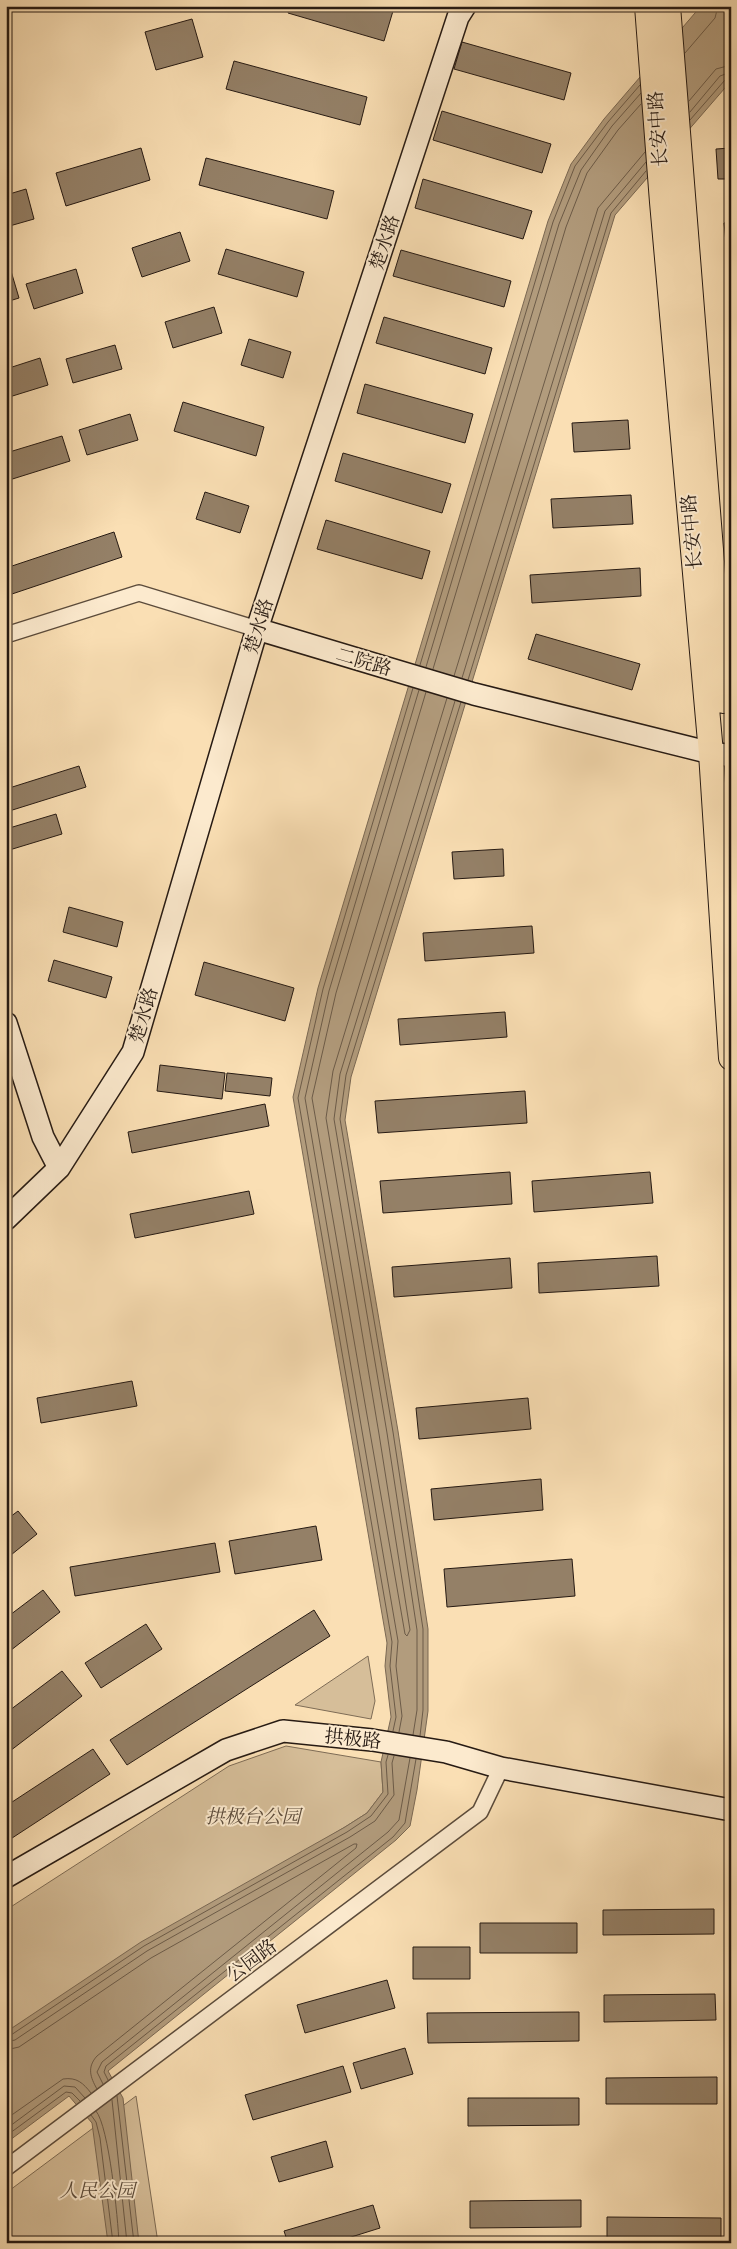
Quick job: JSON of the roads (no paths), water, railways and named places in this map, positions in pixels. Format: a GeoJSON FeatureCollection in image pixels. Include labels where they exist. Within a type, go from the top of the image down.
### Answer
{"type":"FeatureCollection","features":[{"type":"Feature","properties":{"kind":"main road","name":"长安中路"},"geometry":{"type":"LineString","coordinates":[[647,6],[662,202],[719,754],[731,815]]}},
{"type":"Feature","properties":{"kind":"main road","name":"长安中路"},"geometry":{"type":"LineString","coordinates":[[668,6],[682,187],[719,754],[731,1058]]}},
{"type":"Feature","properties":{"kind":"street","name":"楚水路"},"geometry":{"type":"LineString","coordinates":[[6,1218],[59,1168],[133,1052],[257,629],[458,17],[465,6]]}},
{"type":"Feature","properties":{"kind":"street","name":"二院路"},"geometry":{"type":"LineString","coordinates":[[6,635],[139,593],[474,694],[719,754]]}},
{"type":"Feature","properties":{"kind":"street"},"geometry":{"type":"LineString","coordinates":[[6,1023],[42,1137],[59,1168]]}},
{"type":"Feature","properties":{"kind":"street","name":"拱极路"},"geometry":{"type":"LineString","coordinates":[[6,1877],[226,1750],[283,1731],[372,1740],[446,1752],[501,1768],[731,1810]]}},
{"type":"Feature","properties":{"kind":"street","name":"公园路"},"geometry":{"type":"LineString","coordinates":[[6,2168],[480,1812],[501,1768]]}},
{"type":"Feature","properties":{"kind":"water"},"geometry":{"type":"Polygon","coordinates":[[[701,6],[731,6],[731,81],[615,215],[351,1077],[345,1120],[398,1431],[428,1629],[428,1711],[410,1826],[396,1840],[108,2071],[123,2098],[139,2243],[108,2243],[92,2123],[69,2096],[6,2143],[6,2032],[141,1942],[367,1813],[383,1792],[381,1762],[391,1717],[385,1666],[387,1643],[293,1097],[318,988],[548,221],[571,164],[604,119],[701,6]]]}},
{"type":"Feature","properties":{"kind":"park label","name":"拱极台公园"},"geometry":{"type":"Point","coordinates":[253,1816]}},
{"type":"Feature","properties":{"kind":"park label","name":"人民公园"},"geometry":{"type":"Point","coordinates":[97,2190]}}]}
